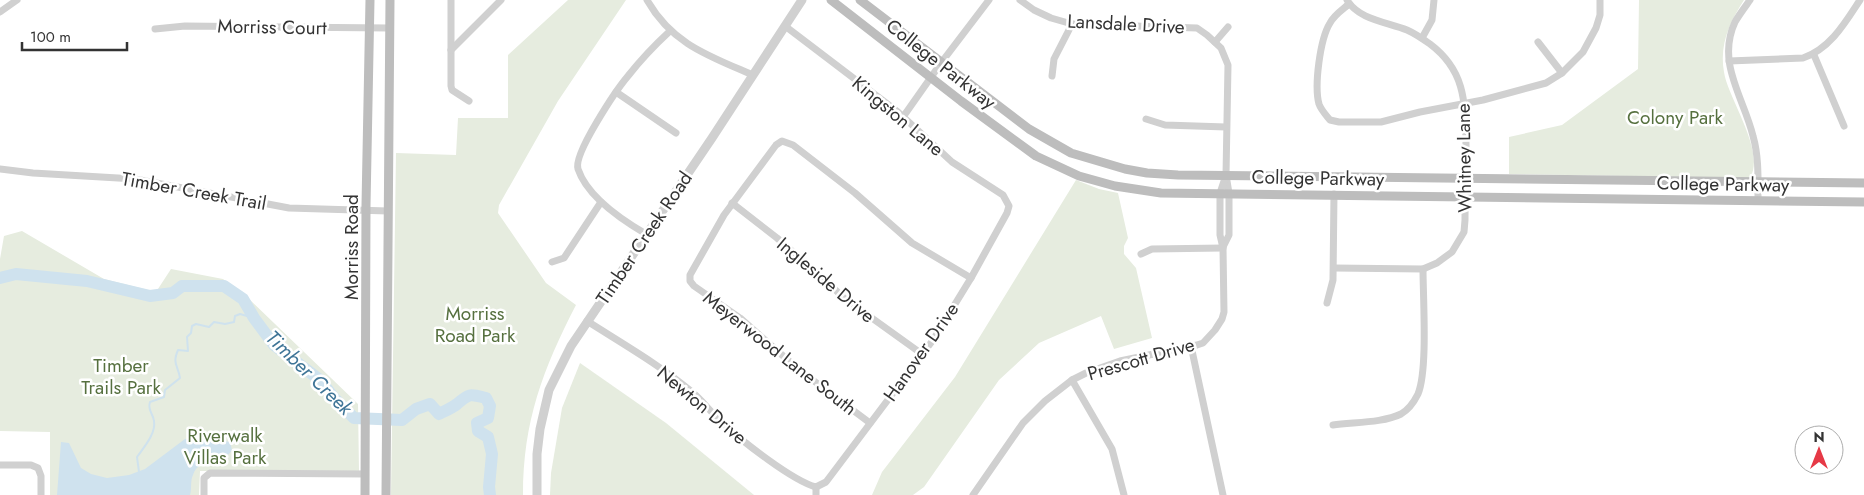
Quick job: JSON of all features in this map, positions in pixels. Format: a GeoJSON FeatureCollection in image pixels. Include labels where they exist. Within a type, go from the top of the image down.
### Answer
{"type":"FeatureCollection","features":[{"type":"Feature","properties":{"kind":"main road","name":"Morriss Road"},"geometry":{"type":"LineString","coordinates":[[365,495],[366,212],[370,0]]}},
{"type":"Feature","properties":{"kind":"main road","name":"Morriss Road"},"geometry":{"type":"LineString","coordinates":[[386,495],[390,0]]}},
{"type":"Feature","properties":{"kind":"main road","name":"College Parkway"},"geometry":{"type":"LineString","coordinates":[[831,0],[931,78],[1036,156],[1079,176],[1115,186],[1143,191],[1225,193],[1864,202]]}},
{"type":"Feature","properties":{"kind":"main road","name":"College Parkway"},"geometry":{"type":"LineString","coordinates":[[860,0],[1029,129],[1071,153],[1107,165],[1147,173],[1864,184]]}},
{"type":"Feature","properties":{"kind":"main road"},"geometry":{"type":"LineString","coordinates":[[1591,198],[1592,180]]}},
{"type":"Feature","properties":{"kind":"main road"},"geometry":{"type":"LineString","coordinates":[[1659,181],[1659,199]]}},
{"type":"Feature","properties":{"kind":"main road"},"geometry":{"type":"LineString","coordinates":[[1724,182],[1724,200]]}},
{"type":"Feature","properties":{"kind":"street"},"geometry":{"type":"LineString","coordinates":[[0,12],[17,0]]}},
{"type":"Feature","properties":{"kind":"street"},"geometry":{"type":"LineString","coordinates":[[451,0],[451,88],[469,101]]}},
{"type":"Feature","properties":{"kind":"street"},"geometry":{"type":"LineString","coordinates":[[451,50],[501,0]]}},
{"type":"Feature","properties":{"kind":"street"},"geometry":{"type":"LineString","coordinates":[[647,0],[670,31],[688,45],[708,56],[753,75]]}},
{"type":"Feature","properties":{"kind":"street","name":"Timber Creek Road"},"geometry":{"type":"LineString","coordinates":[[537,495],[538,444],[549,390],[571,346],[802,0]]}},
{"type":"Feature","properties":{"kind":"street"},"geometry":{"type":"LineString","coordinates":[[903,117],[941,62],[989,0]]}},
{"type":"Feature","properties":{"kind":"street","name":"Lansdale Drive"},"geometry":{"type":"LineString","coordinates":[[1020,0],[1034,10],[1051,18],[1072,24],[1190,26],[1202,31],[1215,42],[1224,52],[1228,65],[1226,175]]}},
{"type":"Feature","properties":{"kind":"street"},"geometry":{"type":"LineString","coordinates":[[1422,38],[1432,20],[1434,0]]}},
{"type":"Feature","properties":{"kind":"street"},"geometry":{"type":"LineString","coordinates":[[1348,2],[1329,24],[1321,45],[1318,88],[1319,104],[1330,120],[1339,122],[1381,122],[1420,112],[1465,104],[1546,83],[1572,65],[1583,52],[1600,15],[1600,0]]}},
{"type":"Feature","properties":{"kind":"street"},"geometry":{"type":"LineString","coordinates":[[1750,0],[1731,33],[1729,60],[1732,80],[1754,137],[1758,200]]}},
{"type":"Feature","properties":{"kind":"street"},"geometry":{"type":"LineString","coordinates":[[1729,60],[1803,58],[1814,55],[1828,44],[1860,0]]}},
{"type":"Feature","properties":{"kind":"street","name":"Whitney Lane"},"geometry":{"type":"LineString","coordinates":[[1334,268],[1423,269],[1448,256],[1464,232],[1465,220],[1465,104],[1457,75],[1450,62],[1422,38],[1410,31],[1366,16],[1357,11],[1348,2]]}},
{"type":"Feature","properties":{"kind":"street"},"geometry":{"type":"LineString","coordinates":[[1052,76],[1054,60],[1072,24]]}},
{"type":"Feature","properties":{"kind":"street","name":"Morriss Court"},"geometry":{"type":"LineString","coordinates":[[155,29],[186,26],[390,28]]}},
{"type":"Feature","properties":{"kind":"street","name":"Kingston Lane"},"geometry":{"type":"LineString","coordinates":[[784,26],[903,117],[952,162],[1003,195],[1009,206]]}},
{"type":"Feature","properties":{"kind":"street"},"geometry":{"type":"LineString","coordinates":[[1215,42],[1228,27]]}},
{"type":"Feature","properties":{"kind":"street"},"geometry":{"type":"LineString","coordinates":[[646,234],[626,222],[601,202],[586,183],[578,168],[578,159],[593,128],[616,92],[629,75],[670,31]]}},
{"type":"Feature","properties":{"kind":"street"},"geometry":{"type":"LineString","coordinates":[[1538,42],[1562,73]]}},
{"type":"Feature","properties":{"kind":"street"},"geometry":{"type":"LineString","coordinates":[[1814,55],[1844,126]]}},
{"type":"Feature","properties":{"kind":"street"},"geometry":{"type":"LineString","coordinates":[[616,92],[676,133]]}},
{"type":"Feature","properties":{"kind":"street"},"geometry":{"type":"LineString","coordinates":[[1146,119],[1165,125],[1226,127]]}},
{"type":"Feature","properties":{"kind":"street"},"geometry":{"type":"LineString","coordinates":[[732,203],[776,145],[782,141],[793,145],[854,193],[912,243],[971,278]]}},
{"type":"Feature","properties":{"kind":"street","name":"Timber Creek Trail"},"geometry":{"type":"LineString","coordinates":[[0,170],[135,179],[289,208],[388,212]]}},
{"type":"Feature","properties":{"kind":"street","name":"Prescott Drive"},"geometry":{"type":"LineString","coordinates":[[973,495],[1023,423],[1045,401],[1072,380],[1120,361],[1191,346],[1202,342],[1215,330],[1222,319],[1225,302],[1223,248],[1220,235],[1226,175]]}},
{"type":"Feature","properties":{"kind":"street"},"geometry":{"type":"LineString","coordinates":[[1327,303],[1334,268],[1334,194]]}},
{"type":"Feature","properties":{"kind":"street"},"geometry":{"type":"LineString","coordinates":[[552,262],[564,258],[601,202]]}},
{"type":"Feature","properties":{"kind":"street","name":"Ingleside Drive"},"geometry":{"type":"LineString","coordinates":[[732,203],[791,250],[844,298],[922,354]]}},
{"type":"Feature","properties":{"kind":"street","name":"Meyerwood Lane South"},"geometry":{"type":"LineString","coordinates":[[732,203],[690,275],[690,280],[694,286],[740,318],[798,370],[870,423]]}},
{"type":"Feature","properties":{"kind":"street","name":"Hanover Drive"},"geometry":{"type":"LineString","coordinates":[[816,486],[826,482],[933,340],[971,278],[1009,206]]}},
{"type":"Feature","properties":{"kind":"street"},"geometry":{"type":"LineString","coordinates":[[1141,254],[1152,249],[1223,248]]}},
{"type":"Feature","properties":{"kind":"street"},"geometry":{"type":"LineString","coordinates":[[1333,425],[1390,418],[1402,413],[1412,405],[1418,393],[1423,370],[1423,269]]}},
{"type":"Feature","properties":{"kind":"street","name":"Newton Drive"},"geometry":{"type":"LineString","coordinates":[[587,322],[694,393],[721,422],[745,442],[800,481],[816,486]]}},
{"type":"Feature","properties":{"kind":"street"},"geometry":{"type":"LineString","coordinates":[[1191,346],[1223,495]]}},
{"type":"Feature","properties":{"kind":"street"},"geometry":{"type":"LineString","coordinates":[[1072,380],[1112,449],[1124,495]]}},
{"type":"Feature","properties":{"kind":"street"},"geometry":{"type":"LineString","coordinates":[[0,465],[38,468],[41,476],[41,495]]}},
{"type":"Feature","properties":{"kind":"street"},"geometry":{"type":"LineString","coordinates":[[204,495],[204,478],[210,473],[365,474]]}},
{"type":"Feature","properties":{"kind":"street"},"geometry":{"type":"LineString","coordinates":[[816,486],[816,495]]}},
{"type":"Feature","properties":{"kind":"green space","name":"Morriss Road Park"},"geometry":{"type":"Polygon","coordinates":[[[568,0],[626,0],[558,101],[499,205],[498,213],[546,283],[576,305],[554,351],[537,396],[527,443],[523,495],[391,495],[396,153],[456,155],[458,118],[508,118],[508,55],[568,0]]]}},
{"type":"Feature","properties":{"kind":"green space","name":"Colony Park"},"geometry":{"type":"Polygon","coordinates":[[[1639,0],[1744,0],[1730,25],[1724,43],[1723,62],[1727,83],[1750,140],[1754,167],[1750,178],[1509,174],[1509,137],[1562,125],[1638,69],[1639,0]]]}},
{"type":"Feature","properties":{"kind":"green space"},"geometry":{"type":"Polygon","coordinates":[[[1076,180],[1099,189],[1118,193],[1128,238],[1124,246],[1124,254],[1136,268],[1152,338],[1114,349],[1101,316],[1039,343],[999,380],[924,487],[913,495],[872,495],[882,472],[955,377],[1076,180]]]}},
{"type":"Feature","properties":{"kind":"green space","name":"Timber Trails Park"},"geometry":{"type":"Polygon","coordinates":[[[22,231],[104,279],[156,292],[171,269],[223,279],[247,297],[358,404],[359,471],[200,471],[199,495],[50,495],[50,432],[0,431],[0,259],[4,236],[22,231]]]}},
{"type":"Feature","properties":{"kind":"green space"},"geometry":{"type":"Polygon","coordinates":[[[580,363],[666,423],[754,495],[550,495],[551,473],[562,408],[580,363]]]}},
{"type":"Feature","properties":{"kind":"water"},"geometry":{"type":"Polygon","coordinates":[[[205,437],[230,442],[232,450],[223,458],[200,465],[196,469],[192,477],[190,495],[57,495],[61,442],[69,443],[81,468],[91,474],[107,478],[129,475],[145,469],[185,439],[205,437]]]}},
{"type":"Feature","properties":{"kind":"waterway","name":"Timber Creek"},"geometry":{"type":"LineString","coordinates":[[0,278],[16,274],[87,281],[150,296],[173,293],[182,286],[224,286],[243,299],[274,345],[320,380],[334,398],[354,418],[402,420],[416,409],[430,404],[439,414],[468,396],[473,395],[486,398],[490,406],[488,418],[477,423],[478,431],[488,437],[492,454],[490,495]]}},
{"type":"Feature","properties":{"kind":"waterway"},"geometry":{"type":"LineString","coordinates":[[139,472],[137,457],[149,440],[154,426],[149,407],[150,402],[164,397],[165,390],[180,378],[175,362],[176,355],[178,350],[188,351],[187,337],[191,333],[192,326],[196,324],[209,327],[214,322],[225,324],[234,322],[235,316],[240,314],[254,318]]}},
{"type":"Feature","properties":{"kind":"park label","name":"Riverwalk Villas Park"},"geometry":{"type":"Point","coordinates":[225,446]}}]}
